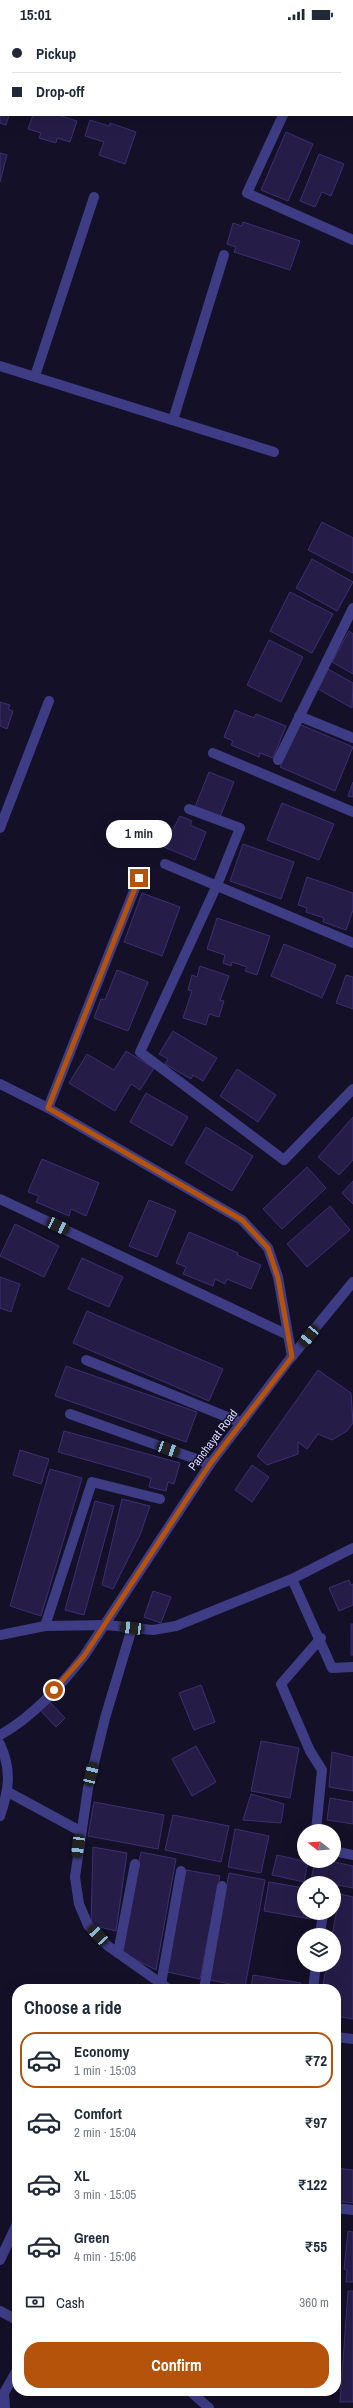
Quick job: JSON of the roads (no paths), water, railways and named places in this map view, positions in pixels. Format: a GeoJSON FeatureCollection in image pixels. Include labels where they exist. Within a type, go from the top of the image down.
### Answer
{"type":"FeatureCollection","features":[{"type":"Feature","properties":{"kind":"street"},"geometry":{"type":"LineString","coordinates":[[283,116],[247,193],[353,240]]}},
{"type":"Feature","properties":{"kind":"street"},"geometry":{"type":"LineString","coordinates":[[35,376],[94,197]]}},
{"type":"Feature","properties":{"kind":"street"},"geometry":{"type":"LineString","coordinates":[[173,420],[224,255]]}},
{"type":"Feature","properties":{"kind":"street"},"geometry":{"type":"LineString","coordinates":[[0,366],[274,452]]}},
{"type":"Feature","properties":{"kind":"street"},"geometry":{"type":"LineString","coordinates":[[278,760],[353,608]]}},
{"type":"Feature","properties":{"kind":"street"},"geometry":{"type":"LineString","coordinates":[[0,828],[49,701]]}},
{"type":"Feature","properties":{"kind":"street"},"geometry":{"type":"LineString","coordinates":[[299,716],[353,738]]}},
{"type":"Feature","properties":{"kind":"street"},"geometry":{"type":"LineString","coordinates":[[213,753],[353,812]]}},
{"type":"Feature","properties":{"kind":"street"},"geometry":{"type":"LineString","coordinates":[[189,809],[240,828],[217,885],[140,1052],[284,1160],[353,1089]]}},
{"type":"Feature","properties":{"kind":"street"},"geometry":{"type":"LineString","coordinates":[[166,864],[353,944]]}},
{"type":"Feature","properties":{"kind":"street"},"geometry":{"type":"LineString","coordinates":[[48,1108],[139,878]]}},
{"type":"Feature","properties":{"kind":"street"},"geometry":{"type":"LineString","coordinates":[[0,1084],[48,1108],[242,1220],[268,1248],[278,1278],[292,1357]]}},
{"type":"Feature","properties":{"kind":"street"},"geometry":{"type":"LineString","coordinates":[[0,1199],[288,1335]]}},
{"type":"Feature","properties":{"kind":"street","name":"Panchayat Road"},"geometry":{"type":"LineString","coordinates":[[0,1735],[14,1728],[64,1680],[107,1624],[210,1464],[292,1357],[353,1282]]}},
{"type":"Feature","properties":{"kind":"street"},"geometry":{"type":"LineString","coordinates":[[86,1360],[242,1423]]}},
{"type":"Feature","properties":{"kind":"street"},"geometry":{"type":"LineString","coordinates":[[70,1414],[210,1464]]}},
{"type":"Feature","properties":{"kind":"street"},"geometry":{"type":"LineString","coordinates":[[45,1626],[92,1482],[160,1499]]}},
{"type":"Feature","properties":{"kind":"street"},"geometry":{"type":"LineString","coordinates":[[0,1635],[45,1626],[107,1624],[153,1630],[176,1626],[292,1579],[353,1548]]}},
{"type":"Feature","properties":{"kind":"street"},"geometry":{"type":"LineString","coordinates":[[292,1579],[321,1638],[332,1668],[353,1667]]}},
{"type":"Feature","properties":{"kind":"street"},"geometry":{"type":"LineString","coordinates":[[132,1628],[105,1718],[80,1831],[75,1877],[79,1904],[88,1925],[118,1953],[161,1984]]}},
{"type":"Feature","properties":{"kind":"street"},"geometry":{"type":"LineString","coordinates":[[317,1824],[322,1770],[310,1751],[281,1684],[321,1638]]}},
{"type":"Feature","properties":{"kind":"street"},"geometry":{"type":"LineString","coordinates":[[0,1744],[6,1756],[9,1774],[8,1792],[0,1816]]}},
{"type":"Feature","properties":{"kind":"street"},"geometry":{"type":"LineString","coordinates":[[8,1792],[80,1831]]}},
{"type":"Feature","properties":{"kind":"street"},"geometry":{"type":"LineString","coordinates":[[341,1852],[353,1855]]}},
{"type":"Feature","properties":{"kind":"street"},"geometry":{"type":"LineString","coordinates":[[118,1953],[135,1864]]}},
{"type":"Feature","properties":{"kind":"street"},"geometry":{"type":"LineString","coordinates":[[165,1984],[181,1871]]}},
{"type":"Feature","properties":{"kind":"street"},"geometry":{"type":"LineString","coordinates":[[205,1984],[222,1886]]}},
{"type":"Feature","properties":{"kind":"street"},"geometry":{"type":"LineString","coordinates":[[313,1984],[315,1972]]}},
{"type":"Feature","properties":{"kind":"street"},"geometry":{"type":"LineString","coordinates":[[341,2038],[353,2039]]}},
{"type":"Feature","properties":{"kind":"street"},"geometry":{"type":"LineString","coordinates":[[341,2209],[353,2210]]}},
{"type":"Feature","properties":{"kind":"street"},"geometry":{"type":"LineString","coordinates":[[0,2260],[12,2235]]}},
{"type":"Feature","properties":{"kind":"street"},"geometry":{"type":"LineString","coordinates":[[0,2310],[12,2317]]}},
{"type":"Feature","properties":{"kind":"street"},"geometry":{"type":"LineString","coordinates":[[4,2408],[4,2393],[12,2379]]}},
{"type":"Feature","properties":{"kind":"street"},"geometry":{"type":"LineString","coordinates":[[196,2396],[209,2408]]}}]}
